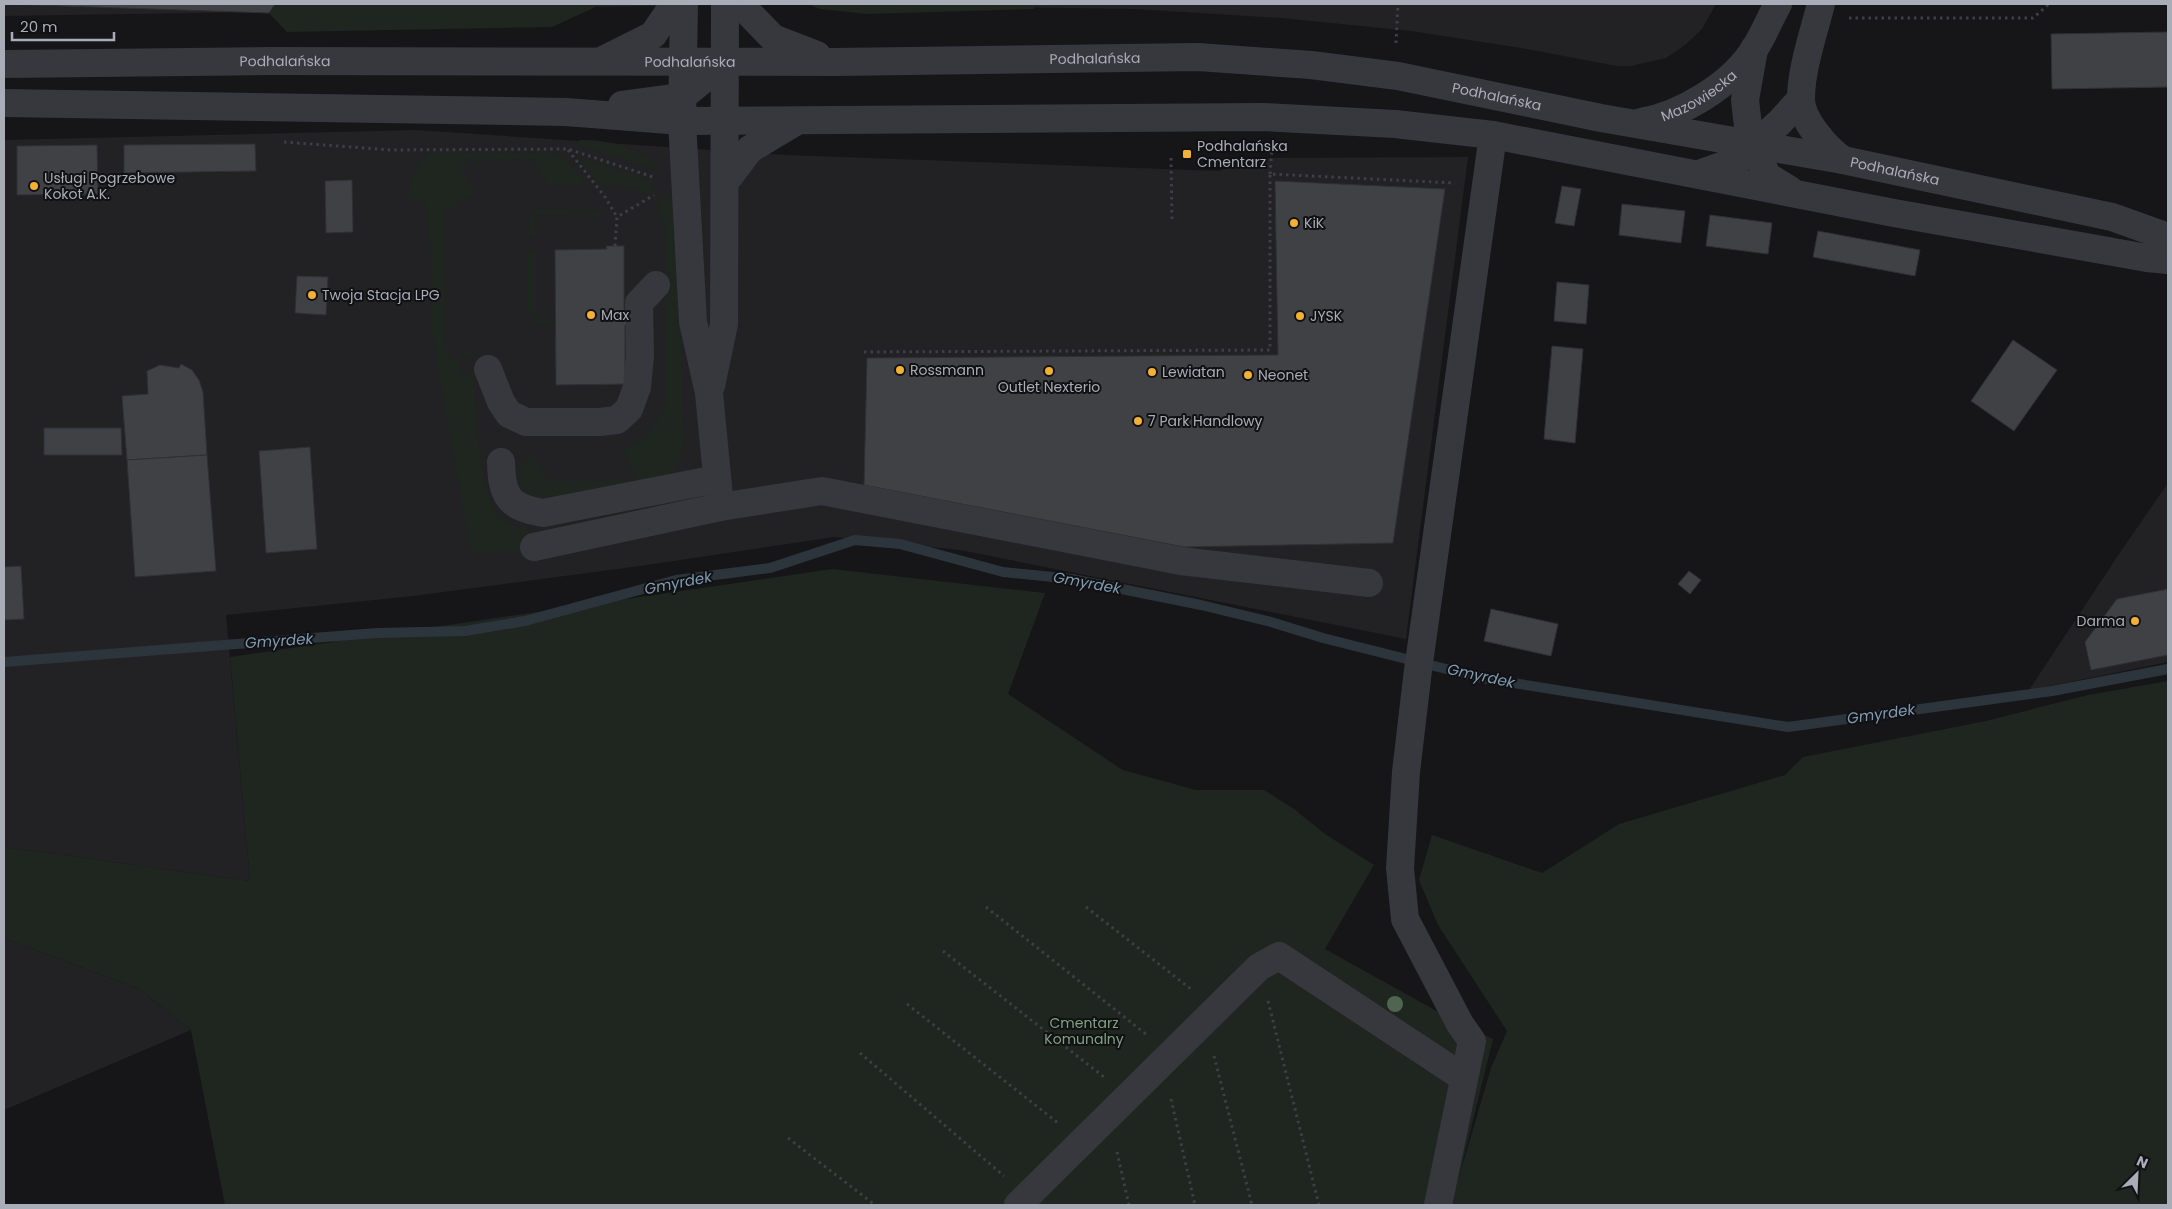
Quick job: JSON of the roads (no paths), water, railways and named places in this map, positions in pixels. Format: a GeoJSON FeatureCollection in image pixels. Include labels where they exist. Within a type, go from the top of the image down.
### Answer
{"type":"FeatureCollection","features":[{"type":"Feature","properties":{"kind":"street"},"geometry":{"type":"LineString","coordinates":[[600,61],[653,35],[674,4]]}},
{"type":"Feature","properties":{"kind":"street"},"geometry":{"type":"LineString","coordinates":[[684,4],[682,109],[693,322],[709,393],[720,507]]}},
{"type":"Feature","properties":{"kind":"street"},"geometry":{"type":"LineString","coordinates":[[709,393],[724,324],[727,60],[725,4]]}},
{"type":"Feature","properties":{"kind":"street"},"geometry":{"type":"LineString","coordinates":[[740,4],[773,38],[835,62]]}},
{"type":"Feature","properties":{"kind":"street","name":"Mazowiecka"},"geometry":{"type":"LineString","coordinates":[[1633,123],[1654,120],[1681,110],[1712,90],[1735,71],[1754,49],[1778,4]]}},
{"type":"Feature","properties":{"kind":"street"},"geometry":{"type":"LineString","coordinates":[[1697,175],[1738,160],[1753,144],[1779,123],[1800,100],[1806,64],[1821,4]]}},
{"type":"Feature","properties":{"kind":"street","name":"Mazowiecka"},"geometry":{"type":"LineString","coordinates":[[1754,49],[1745,100],[1749,135],[1768,176],[1794,193]]}},
{"type":"Feature","properties":{"kind":"street","name":"Podhalańska"},"geometry":{"type":"LineString","coordinates":[[4,64],[250,61],[682,62],[727,60],[835,62],[1198,57],[1311,65],[1398,76],[1550,108],[1843,160],[2112,217],[2168,237]]}},
{"type":"Feature","properties":{"kind":"street"},"geometry":{"type":"LineString","coordinates":[[682,109],[703,80],[727,60]]}},
{"type":"Feature","properties":{"kind":"street"},"geometry":{"type":"LineString","coordinates":[[682,62],[703,80],[726,111]]}},
{"type":"Feature","properties":{"kind":"street"},"geometry":{"type":"LineString","coordinates":[[1800,100],[1810,123],[1830,151],[1843,160]]}},
{"type":"Feature","properties":{"kind":"street"},"geometry":{"type":"LineString","coordinates":[[4,104],[566,112],[682,109],[726,111],[798,120],[1263,117],[1395,124],[1493,136],[2147,258],[2168,260]]}},
{"type":"Feature","properties":{"kind":"street"},"geometry":{"type":"LineString","coordinates":[[725,182],[750,148],[798,120]]}},
{"type":"Feature","properties":{"kind":"street"},"geometry":{"type":"LineString","coordinates":[[1438,1205],[1472,1042],[1460,1024],[1405,920],[1400,868],[1406,772],[1418,670],[1493,136]]}},
{"type":"Feature","properties":{"kind":"street"},"geometry":{"type":"LineString","coordinates":[[488,369],[501,402],[509,414],[526,422],[599,422],[617,420],[629,409],[634,399],[640,356],[639,304],[656,285]]}},
{"type":"Feature","properties":{"kind":"street"},"geometry":{"type":"LineString","coordinates":[[501,462],[503,488],[511,501],[523,510],[543,514],[717,479]]}},
{"type":"Feature","properties":{"kind":"street"},"geometry":{"type":"LineString","coordinates":[[534,547],[720,507],[822,490],[1181,561],[1369,583]]}},
{"type":"Feature","properties":{"kind":"street"},"geometry":{"type":"LineString","coordinates":[[1023,1200],[1259,967],[1279,956],[1464,1078]]}},
{"type":"Feature","properties":{"kind":"waterway","name":"Gmyrdek"},"geometry":{"type":"LineString","coordinates":[[4,662],[377,633],[465,631],[525,621],[676,580],[770,568],[855,540],[900,544],[1003,572],[1072,579],[1201,605],[1482,678],[1788,727],[2052,691],[2168,669]]}},
{"type":"Feature","properties":{"kind":"place","name":"Podhalańska Cmentarz"},"geometry":{"type":"Point","coordinates":[1187,154]}},
{"type":"Feature","properties":{"kind":"place","name":"Usługi Pogrzebowe Kokot A.K."},"geometry":{"type":"Point","coordinates":[34,186]}},
{"type":"Feature","properties":{"kind":"place","name":"KiK"},"geometry":{"type":"Point","coordinates":[1294,223]}},
{"type":"Feature","properties":{"kind":"place","name":"Twoja Stacja LPG"},"geometry":{"type":"Point","coordinates":[312,295]}},
{"type":"Feature","properties":{"kind":"place","name":"Max"},"geometry":{"type":"Point","coordinates":[591,315]}},
{"type":"Feature","properties":{"kind":"place","name":"JYSK"},"geometry":{"type":"Point","coordinates":[1300,316]}},
{"type":"Feature","properties":{"kind":"place","name":"Rossmann"},"geometry":{"type":"Point","coordinates":[900,370]}},
{"type":"Feature","properties":{"kind":"place","name":"Outlet Nexterio"},"geometry":{"type":"Point","coordinates":[1049,371]}},
{"type":"Feature","properties":{"kind":"place","name":"Lewiatan"},"geometry":{"type":"Point","coordinates":[1152,372]}},
{"type":"Feature","properties":{"kind":"place","name":"Neonet"},"geometry":{"type":"Point","coordinates":[1248,375]}},
{"type":"Feature","properties":{"kind":"place","name":"7 Park Handlowy"},"geometry":{"type":"Point","coordinates":[1138,421]}},
{"type":"Feature","properties":{"kind":"place","name":"Darma"},"geometry":{"type":"Point","coordinates":[2135,621]}},
{"type":"Feature","properties":{"kind":"park label","name":"Cmentarz Komunalny"},"geometry":{"type":"Point","coordinates":[1084,1032]}}]}
